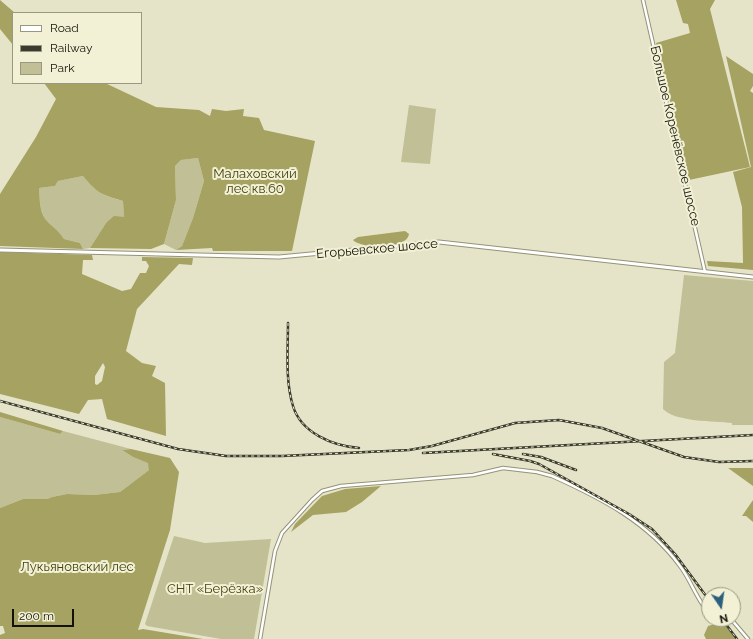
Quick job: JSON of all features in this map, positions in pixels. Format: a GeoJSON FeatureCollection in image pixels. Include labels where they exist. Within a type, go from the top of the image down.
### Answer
{"type":"FeatureCollection","features":[{"type":"Feature","properties":{"kind":"main road","name":"Большое Коренёвское шоссе"},"geometry":{"type":"LineString","coordinates":[[643,0],[705,272]]}},
{"type":"Feature","properties":{"kind":"main road","name":"Егорьевское шоссе"},"geometry":{"type":"LineString","coordinates":[[0,250],[279,257],[439,242],[753,277]]}},
{"type":"Feature","properties":{"kind":"main road"},"geometry":{"type":"LineString","coordinates":[[260,639],[278,541],[288,525],[322,491],[341,486],[473,475],[503,468],[538,472],[552,476],[636,521],[660,542],[681,567],[701,603]]}},
{"type":"Feature","properties":{"kind":"main road"},"geometry":{"type":"LineString","coordinates":[[738,627],[748,639]]}},
{"type":"Feature","properties":{"kind":"green space"},"geometry":{"type":"Polygon","coordinates":[[[0,0],[14,12],[12,12],[12,44],[0,29],[0,0]]]}},
{"type":"Feature","properties":{"kind":"green space"},"geometry":{"type":"Polygon","coordinates":[[[676,0],[715,0],[710,9],[750,167],[689,180],[656,43],[690,33],[688,24],[683,23],[676,0]]]}},
{"type":"Feature","properties":{"kind":"green space"},"geometry":{"type":"Polygon","coordinates":[[[726,56],[753,74],[753,86],[750,91],[753,93],[753,270],[708,266],[707,261],[743,263],[742,207],[733,172],[751,167],[726,56]]]}},
{"type":"Feature","properties":{"kind":"green space","name":"Малаховский лес кв.60"},"geometry":{"type":"Polygon","coordinates":[[[45,84],[107,84],[156,107],[199,110],[210,116],[212,109],[226,111],[244,109],[243,116],[259,118],[264,130],[315,141],[292,251],[213,251],[212,248],[176,250],[182,246],[193,218],[204,181],[198,158],[181,160],[175,166],[176,200],[164,244],[151,249],[90,248],[106,223],[114,216],[124,217],[123,201],[100,193],[92,187],[83,176],[58,181],[55,186],[39,188],[40,206],[45,219],[64,239],[80,243],[83,249],[0,246],[0,194],[36,137],[56,99],[45,84]]]}},
{"type":"Feature","properties":{"kind":"green space"},"geometry":{"type":"Polygon","coordinates":[[[409,105],[436,109],[430,164],[401,162],[409,105]]]}},
{"type":"Feature","properties":{"kind":"green space"},"geometry":{"type":"Polygon","coordinates":[[[198,158],[204,181],[193,218],[182,246],[176,250],[164,244],[176,200],[175,166],[181,160],[198,158]]]}},
{"type":"Feature","properties":{"kind":"green space"},"geometry":{"type":"Polygon","coordinates":[[[83,176],[101,193],[123,201],[124,217],[106,223],[90,248],[83,249],[80,243],[64,239],[45,219],[40,206],[39,188],[55,186],[58,181],[83,176]]]}},
{"type":"Feature","properties":{"kind":"green space"},"geometry":{"type":"Polygon","coordinates":[[[405,231],[409,234],[406,239],[401,243],[393,245],[365,245],[353,240],[358,237],[405,231]]]}},
{"type":"Feature","properties":{"kind":"green space"},"geometry":{"type":"Polygon","coordinates":[[[0,252],[92,255],[93,260],[83,260],[82,274],[122,291],[131,289],[140,273],[146,273],[149,266],[146,261],[142,261],[142,257],[193,258],[192,265],[179,264],[137,309],[126,351],[142,363],[156,366],[152,376],[165,383],[166,436],[107,419],[102,399],[88,400],[79,414],[0,394],[0,252]],[[103,363],[95,376],[95,384],[97,385],[102,381],[105,367],[103,363]]]}},
{"type":"Feature","properties":{"kind":"green space"},"geometry":{"type":"Polygon","coordinates":[[[684,275],[753,281],[753,425],[732,425],[732,423],[685,419],[663,409],[664,362],[675,353],[684,275]]]}},
{"type":"Feature","properties":{"kind":"green space"},"geometry":{"type":"Polygon","coordinates":[[[0,412],[63,431],[60,434],[0,417],[0,412]]]}},
{"type":"Feature","properties":{"kind":"green space"},"geometry":{"type":"Polygon","coordinates":[[[0,417],[60,434],[63,431],[131,449],[122,450],[133,457],[149,463],[149,470],[120,492],[94,495],[67,494],[49,499],[23,499],[0,508],[0,417]]]}},
{"type":"Feature","properties":{"kind":"green space","name":"Лукьяновский лес"},"geometry":{"type":"Polygon","coordinates":[[[131,449],[170,458],[179,472],[170,530],[138,630],[143,629],[203,639],[0,639],[0,635],[5,633],[3,626],[0,626],[0,508],[23,499],[48,499],[67,494],[94,495],[120,492],[149,470],[148,463],[133,457],[122,450],[131,449]]]}},
{"type":"Feature","properties":{"kind":"green space"},"geometry":{"type":"Polygon","coordinates":[[[728,468],[753,468],[753,486],[728,468]]]}},
{"type":"Feature","properties":{"kind":"green space"},"geometry":{"type":"Polygon","coordinates":[[[381,486],[362,502],[346,512],[313,515],[291,532],[295,524],[322,496],[345,489],[381,486]]]}},
{"type":"Feature","properties":{"kind":"green space"},"geometry":{"type":"Polygon","coordinates":[[[753,500],[753,522],[746,516],[742,516],[753,500]]]}},
{"type":"Feature","properties":{"kind":"green space","name":"СНТ «Берёзка»"},"geometry":{"type":"Polygon","coordinates":[[[174,536],[205,543],[271,539],[254,639],[221,639],[147,626],[145,624],[174,536]]]}},
{"type":"Feature","properties":{"kind":"green space"},"geometry":{"type":"Polygon","coordinates":[[[708,627],[727,627],[736,639],[706,639],[704,635],[708,627]]]}},
{"type":"Feature","properties":{"kind":"railway"},"geometry":{"type":"LineString","coordinates":[[288,323],[289,386],[290,396],[297,415],[303,424],[319,436],[329,441],[349,447],[359,448]]}},
{"type":"Feature","properties":{"kind":"railway"},"geometry":{"type":"LineString","coordinates":[[0,401],[178,449],[226,456],[282,456],[409,450],[432,446],[515,423],[559,420],[602,428],[684,457],[719,462],[753,461]]}},
{"type":"Feature","properties":{"kind":"railway"},"geometry":{"type":"LineString","coordinates":[[423,453],[753,435]]}},
{"type":"Feature","properties":{"kind":"railway"},"geometry":{"type":"LineString","coordinates":[[493,454],[539,464],[629,514],[652,529],[675,554],[701,589]]}},
{"type":"Feature","properties":{"kind":"railway"},"geometry":{"type":"LineString","coordinates":[[523,454],[541,457],[576,470]]}},
{"type":"Feature","properties":{"kind":"railway"},"geometry":{"type":"LineString","coordinates":[[728,627],[737,639]]}}]}
